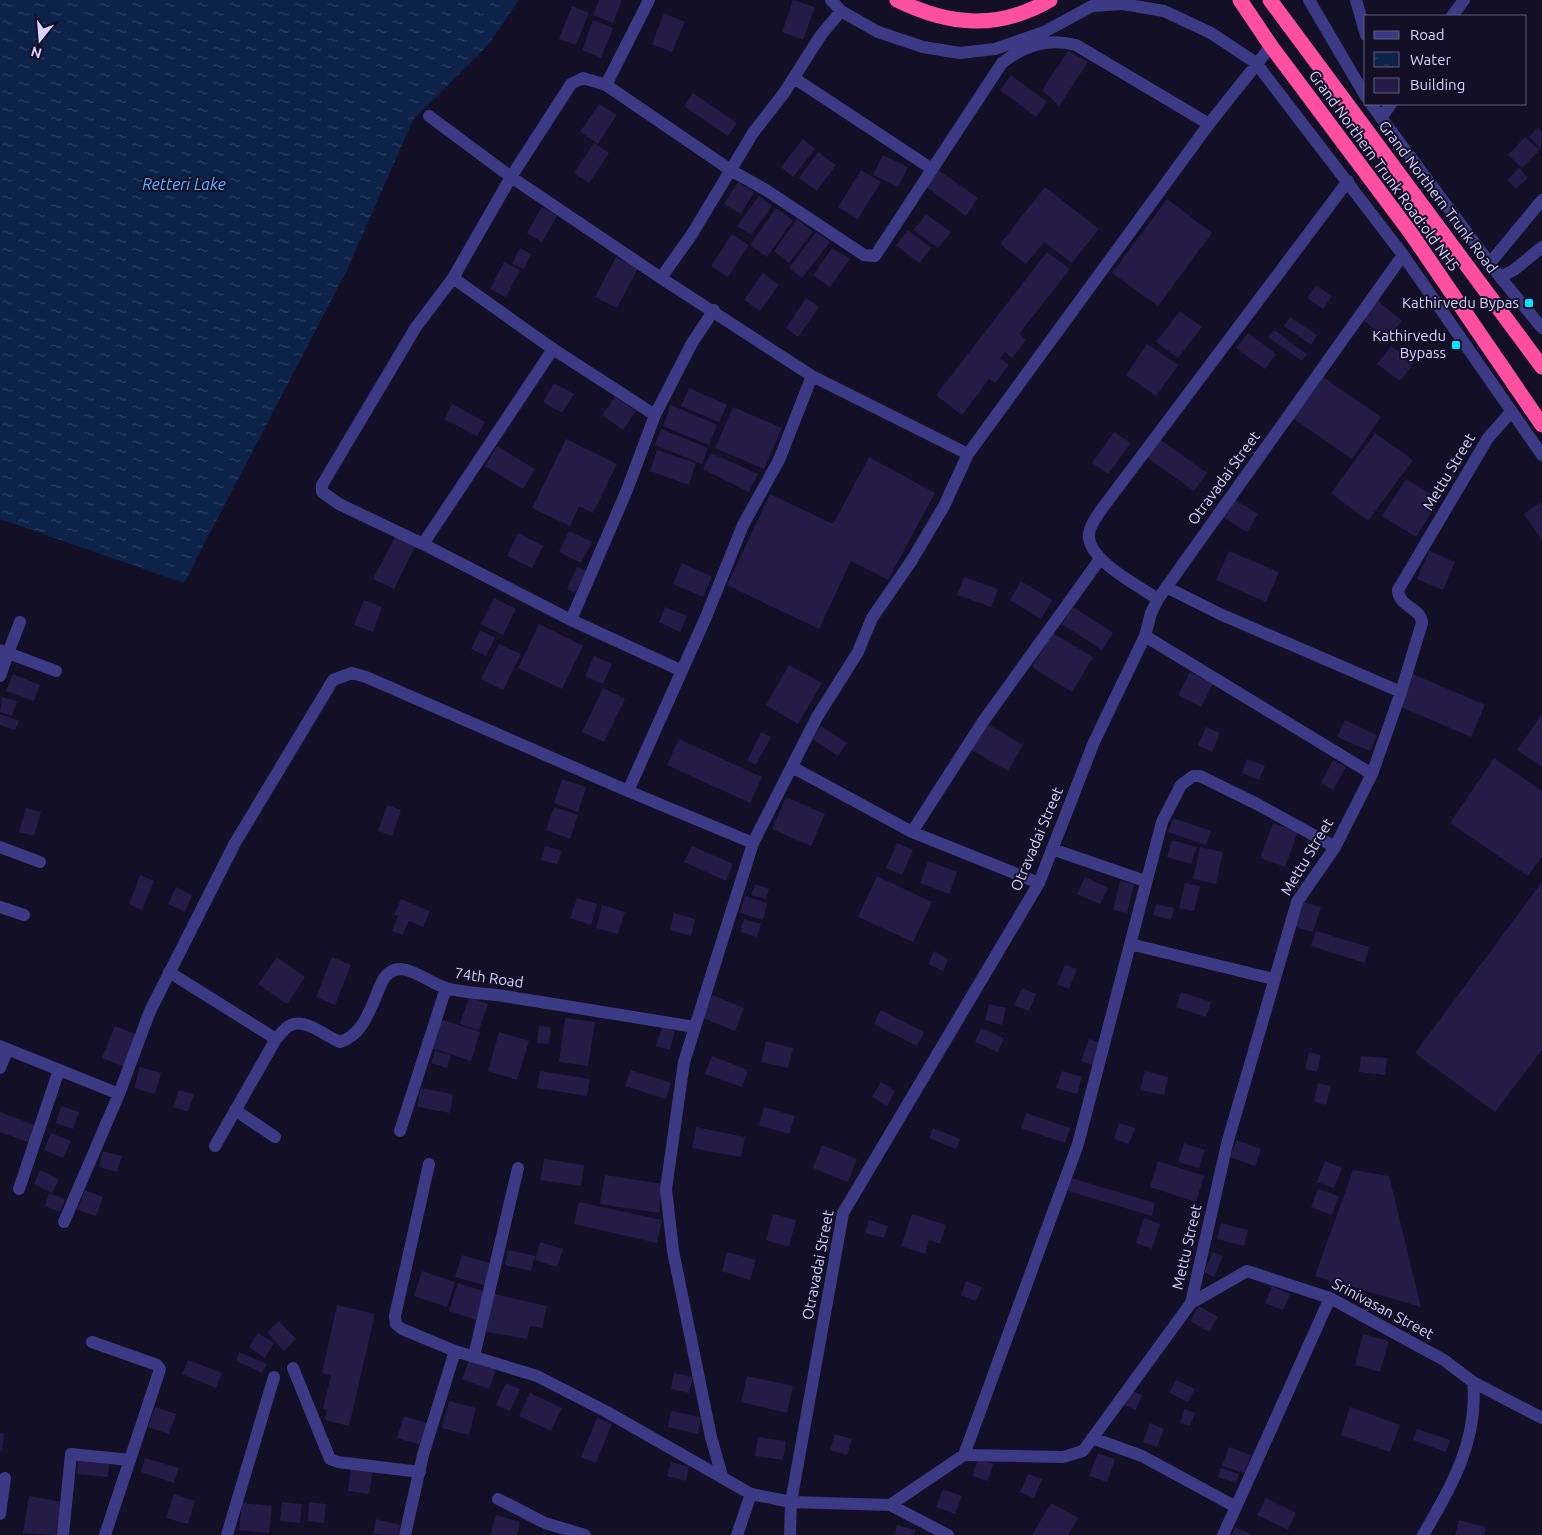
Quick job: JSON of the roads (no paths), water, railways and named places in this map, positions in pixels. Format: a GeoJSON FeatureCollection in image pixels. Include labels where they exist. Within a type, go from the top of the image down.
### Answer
{"type":"FeatureCollection","features":[{"type":"Feature","properties":{"kind":"highway"},"geometry":{"type":"LineString","coordinates":[[897,0],[932,15],[971,23],[1013,18],[1050,0]]}},
{"type":"Feature","properties":{"kind":"highway","name":"Grand Northern Trunk Road:old NH5"},"geometry":{"type":"LineString","coordinates":[[1240,0],[1271,46],[1410,232],[1542,425]]}},
{"type":"Feature","properties":{"kind":"highway","name":"Grand Northern Trunk Road"},"geometry":{"type":"LineString","coordinates":[[1270,0],[1542,367]]}},
{"type":"Feature","properties":{"kind":"street"},"geometry":{"type":"LineString","coordinates":[[606,85],[649,0]]}},
{"type":"Feature","properties":{"kind":"street"},"geometry":{"type":"LineString","coordinates":[[832,0],[841,11],[878,32],[923,47],[960,53],[995,49],[1044,32],[1092,6],[1123,4],[1164,11],[1211,33],[1256,63],[1403,255],[1542,455]]}},
{"type":"Feature","properties":{"kind":"street"},"geometry":{"type":"LineString","coordinates":[[1356,0],[1364,28]]}},
{"type":"Feature","properties":{"kind":"street"},"geometry":{"type":"LineString","coordinates":[[1453,15],[1464,0]]}},
{"type":"Feature","properties":{"kind":"street"},"geometry":{"type":"LineString","coordinates":[[1311,2],[1364,94]]}},
{"type":"Feature","properties":{"kind":"street"},"geometry":{"type":"LineString","coordinates":[[661,278],[732,171],[754,133],[794,78],[821,35],[841,11]]}},
{"type":"Feature","properties":{"kind":"street"},"geometry":{"type":"LineString","coordinates":[[680,670],[571,620],[423,544],[339,504],[322,492],[322,485],[416,327],[453,278],[511,177],[571,84],[583,78],[606,85],[732,171],[766,190],[864,254],[875,256],[1002,63],[1016,52],[1038,42],[1063,42],[1076,45],[1209,124]]}},
{"type":"Feature","properties":{"kind":"street"},"geometry":{"type":"LineString","coordinates":[[722,1476],[711,1437],[673,1251],[666,1189],[684,1062],[753,843],[817,717],[858,652],[872,618],[912,560],[944,506],[968,454],[1209,124],[1271,46]]}},
{"type":"Feature","properties":{"kind":"street"},"geometry":{"type":"LineString","coordinates":[[794,78],[932,169]]}},
{"type":"Feature","properties":{"kind":"street"},"geometry":{"type":"LineString","coordinates":[[1372,105],[1500,278],[1542,328]]}},
{"type":"Feature","properties":{"kind":"street"},"geometry":{"type":"LineString","coordinates":[[1381,118],[1390,105]]}},
{"type":"Feature","properties":{"kind":"street"},"geometry":{"type":"LineString","coordinates":[[429,116],[511,177],[661,278],[714,310],[812,376],[968,454]]}},
{"type":"Feature","properties":{"kind":"street"},"geometry":{"type":"LineString","coordinates":[[1158,600],[1100,559],[1089,546],[1089,530],[1104,506],[1348,181]]}},
{"type":"Feature","properties":{"kind":"street"},"geometry":{"type":"LineString","coordinates":[[1490,263],[1542,200]]}},
{"type":"Feature","properties":{"kind":"street"},"geometry":{"type":"LineString","coordinates":[[1500,278],[1514,270],[1542,247]]}},
{"type":"Feature","properties":{"kind":"street","name":"Otravadai Street"},"geometry":{"type":"LineString","coordinates":[[790,1535],[791,1502],[843,1213],[1040,883],[1094,742],[1145,636],[1151,613],[1158,600],[1403,255]]}},
{"type":"Feature","properties":{"kind":"street"},"geometry":{"type":"LineString","coordinates":[[453,278],[553,349],[656,415]]}},
{"type":"Feature","properties":{"kind":"street"},"geometry":{"type":"LineString","coordinates":[[571,620],[627,490],[656,415],[692,343],[714,310]]}},
{"type":"Feature","properties":{"kind":"street"},"geometry":{"type":"LineString","coordinates":[[423,544],[553,349]]}},
{"type":"Feature","properties":{"kind":"street"},"geometry":{"type":"LineString","coordinates":[[628,791],[659,725],[680,670],[706,617],[743,524],[779,460],[812,376]]}},
{"type":"Feature","properties":{"kind":"street","name":"Mettu Street"},"geometry":{"type":"LineString","coordinates":[[1191,1303],[1227,1144],[1273,979],[1297,902],[1335,847],[1372,774],[1401,692],[1422,621],[1420,616],[1400,600],[1398,590],[1488,438],[1511,412]]}},
{"type":"Feature","properties":{"kind":"street"},"geometry":{"type":"LineString","coordinates":[[912,832],[982,723],[1100,559]]}},
{"type":"Feature","properties":{"kind":"street"},"geometry":{"type":"LineString","coordinates":[[1166,587],[1220,614],[1401,692]]}},
{"type":"Feature","properties":{"kind":"street"},"geometry":{"type":"LineString","coordinates":[[0,676],[4,652],[20,622]]}},
{"type":"Feature","properties":{"kind":"street"},"geometry":{"type":"LineString","coordinates":[[1145,636],[1372,774]]}},
{"type":"Feature","properties":{"kind":"street"},"geometry":{"type":"LineString","coordinates":[[4,652],[56,671]]}},
{"type":"Feature","properties":{"kind":"street"},"geometry":{"type":"LineString","coordinates":[[64,1222],[119,1094],[150,1011],[169,972],[235,843],[334,680],[352,673],[366,677],[753,843]]}},
{"type":"Feature","properties":{"kind":"street"},"geometry":{"type":"LineString","coordinates":[[792,766],[912,832],[1040,883]]}},
{"type":"Feature","properties":{"kind":"street"},"geometry":{"type":"LineString","coordinates":[[890,1506],[964,1455],[1078,1144],[1145,881],[1162,822],[1181,785],[1193,776],[1200,776],[1257,804],[1335,847]]}},
{"type":"Feature","properties":{"kind":"street"},"geometry":{"type":"LineString","coordinates":[[0,847],[40,862]]}},
{"type":"Feature","properties":{"kind":"street"},"geometry":{"type":"LineString","coordinates":[[1052,849],[1145,881]]}},
{"type":"Feature","properties":{"kind":"street"},"geometry":{"type":"LineString","coordinates":[[0,907],[24,916]]}},
{"type":"Feature","properties":{"kind":"street"},"geometry":{"type":"LineString","coordinates":[[1130,944],[1273,979]]}},
{"type":"Feature","properties":{"kind":"street","name":"74th Road"},"geometry":{"type":"LineString","coordinates":[[215,1146],[276,1039],[290,1025],[298,1023],[340,1042],[350,1039],[359,1032],[387,972],[396,968],[408,970],[446,988],[504,995],[695,1027]]}},
{"type":"Feature","properties":{"kind":"street"},"geometry":{"type":"LineString","coordinates":[[169,972],[276,1039]]}},
{"type":"Feature","properties":{"kind":"street"},"geometry":{"type":"LineString","coordinates":[[400,1131],[446,988]]}},
{"type":"Feature","properties":{"kind":"street"},"geometry":{"type":"LineString","coordinates":[[0,1068],[4,1048],[119,1094]]}},
{"type":"Feature","properties":{"kind":"street"},"geometry":{"type":"LineString","coordinates":[[19,1189],[59,1070]]}},
{"type":"Feature","properties":{"kind":"street"},"geometry":{"type":"LineString","coordinates":[[235,1110],[275,1137]]}},
{"type":"Feature","properties":{"kind":"street"},"geometry":{"type":"LineString","coordinates":[[429,1164],[395,1316],[396,1324],[402,1329],[456,1352],[536,1376],[722,1476],[751,1494],[791,1502],[890,1506],[948,1535]]}},
{"type":"Feature","properties":{"kind":"street"},"geometry":{"type":"LineString","coordinates":[[474,1356],[518,1168]]}},
{"type":"Feature","properties":{"kind":"street","name":"Srinivasan Street"},"geometry":{"type":"LineString","coordinates":[[964,1455],[1063,1457],[1083,1451],[1191,1303],[1247,1271],[1330,1298],[1444,1360],[1473,1382],[1542,1418]]}},
{"type":"Feature","properties":{"kind":"street"},"geometry":{"type":"LineString","coordinates":[[1223,1535],[1330,1298]]}},
{"type":"Feature","properties":{"kind":"street"},"geometry":{"type":"LineString","coordinates":[[92,1342],[157,1365],[160,1368],[105,1535]]}},
{"type":"Feature","properties":{"kind":"street"},"geometry":{"type":"LineString","coordinates":[[405,1535],[420,1472],[456,1352]]}},
{"type":"Feature","properties":{"kind":"street"},"geometry":{"type":"LineString","coordinates":[[293,1368],[330,1459],[338,1462],[420,1472]]}},
{"type":"Feature","properties":{"kind":"street"},"geometry":{"type":"LineString","coordinates":[[227,1535],[274,1377]]}},
{"type":"Feature","properties":{"kind":"street"},"geometry":{"type":"LineString","coordinates":[[1423,1535],[1452,1486],[1462,1462],[1472,1419],[1473,1382]]}},
{"type":"Feature","properties":{"kind":"street"},"geometry":{"type":"LineString","coordinates":[[1092,1438],[1142,1456],[1236,1507]]}},
{"type":"Feature","properties":{"kind":"street"},"geometry":{"type":"LineString","coordinates":[[63,1535],[71,1454],[130,1460]]}},
{"type":"Feature","properties":{"kind":"street"},"geometry":{"type":"LineString","coordinates":[[0,1514],[5,1478]]}},
{"type":"Feature","properties":{"kind":"street"},"geometry":{"type":"LineString","coordinates":[[737,1535],[751,1494]]}},
{"type":"Feature","properties":{"kind":"street"},"geometry":{"type":"LineString","coordinates":[[498,1499],[545,1523],[585,1535]]}},
{"type":"Feature","properties":{"kind":"water","name":"Retteri Lake"},"geometry":{"type":"Polygon","coordinates":[[[0,0],[519,0],[488,45],[413,120],[347,270],[184,583],[0,519],[0,0]]]}},
{"type":"Feature","properties":{"kind":"place","name":"Kathirvedu Bypas"},"geometry":{"type":"Point","coordinates":[1529,303]}},
{"type":"Feature","properties":{"kind":"place","name":"Kathirvedu Bypass"},"geometry":{"type":"Point","coordinates":[1456,345]}}]}
